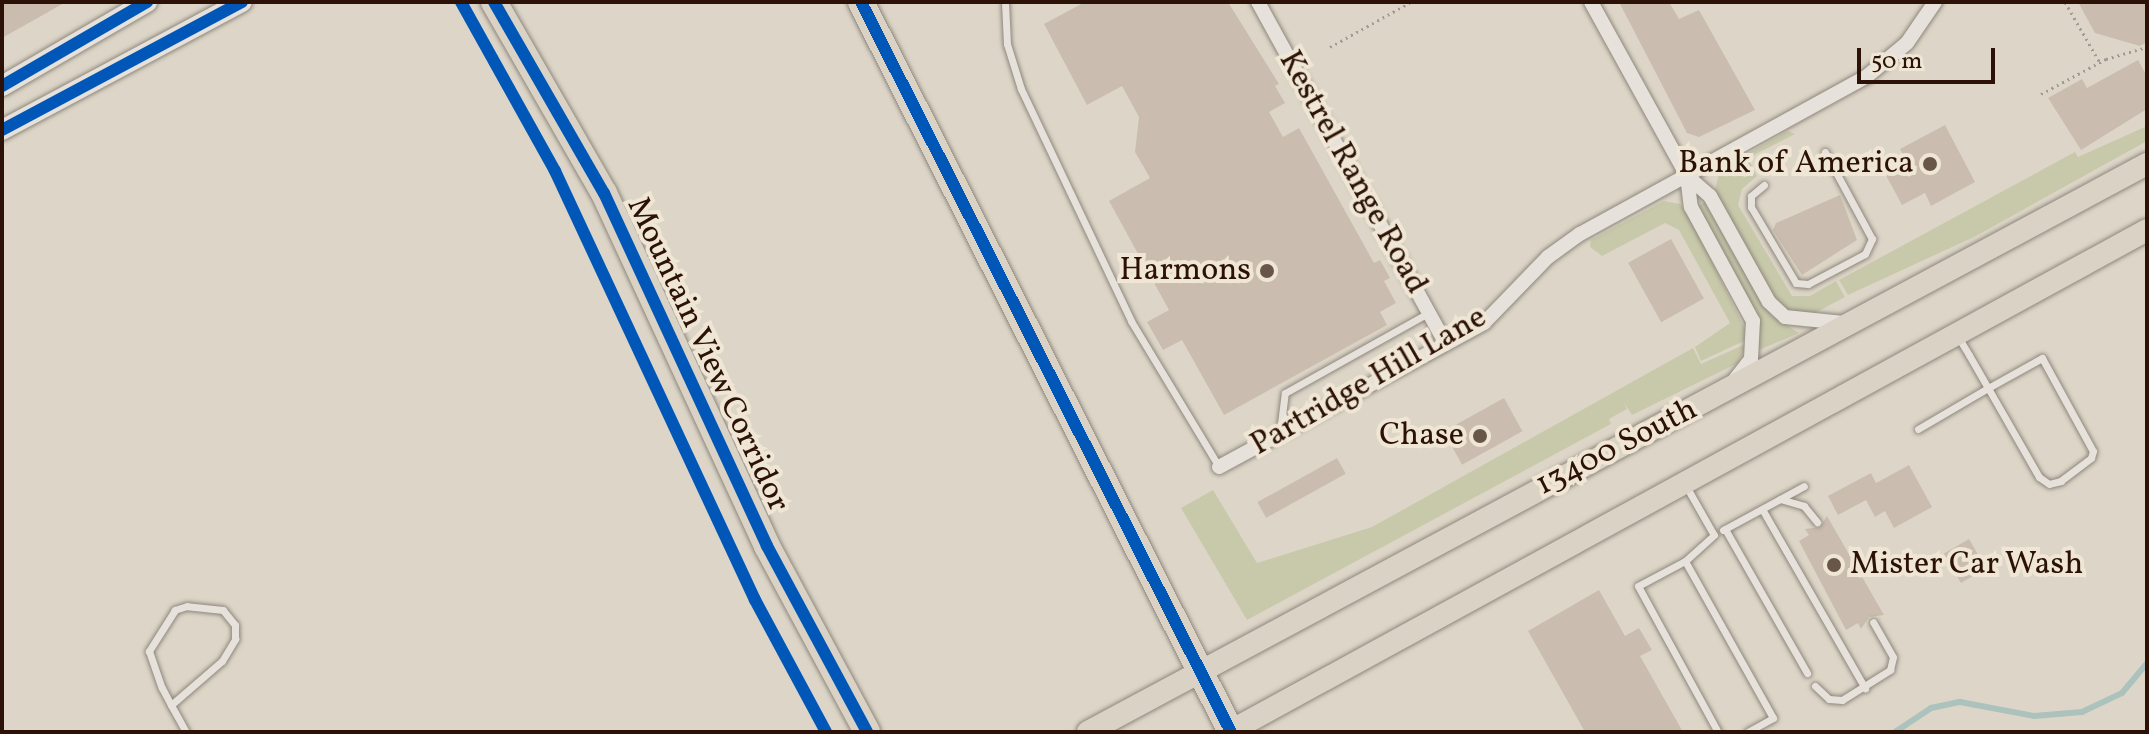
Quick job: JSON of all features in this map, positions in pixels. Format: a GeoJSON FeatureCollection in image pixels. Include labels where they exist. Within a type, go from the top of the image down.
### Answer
{"type":"FeatureCollection","features":[{"type":"Feature","properties":{"kind":"highway","name":"Mountain View Corridor"},"geometry":{"type":"LineString","coordinates":[[494,2],[604,193],[761,534],[867,732]]}},
{"type":"Feature","properties":{"kind":"highway"},"geometry":{"type":"LineString","coordinates":[[861,2],[1230,732]]}},
{"type":"Feature","properties":{"kind":"main road","name":"13400 South"},"geometry":{"type":"LineString","coordinates":[[1088,732],[1491,512],[1856,324],[2147,164]]}},
{"type":"Feature","properties":{"kind":"main road","name":"13400 South"},"geometry":{"type":"LineString","coordinates":[[1230,732],[2147,230]]}},
{"type":"Feature","properties":{"kind":"street"},"geometry":{"type":"LineString","coordinates":[[2,86],[147,2]]}},
{"type":"Feature","properties":{"kind":"street"},"geometry":{"type":"LineString","coordinates":[[2,130],[242,2]]}},
{"type":"Feature","properties":{"kind":"street","name":"Kestrel Range Road"},"geometry":{"type":"LineString","coordinates":[[1258,2],[1446,344]]}},
{"type":"Feature","properties":{"kind":"street"},"geometry":{"type":"LineString","coordinates":[[1591,2],[1687,176],[1710,196],[1775,309],[1803,322],[1856,324]]}},
{"type":"Feature","properties":{"kind":"street","name":"Partridge Hill Lane"},"geometry":{"type":"LineString","coordinates":[[1219,467],[1446,344],[1491,316],[1556,250],[1882,66],[1907,43],[1935,2]]}},
{"type":"Feature","properties":{"kind":"street"},"geometry":{"type":"LineString","coordinates":[[1687,176],[1691,207],[1747,308],[1755,335],[1751,359],[1725,393]]}},
{"type":"Feature","properties":{"kind":"lane","name":"Partridge Hill Lane"},"geometry":{"type":"LineString","coordinates":[[1005,2],[1007,44],[1021,89],[1131,321],[1219,467]]}},
{"type":"Feature","properties":{"kind":"lane"},"geometry":{"type":"LineString","coordinates":[[1764,185],[1751,196],[1751,207],[1791,279],[1801,285],[1814,282],[1872,245],[1825,152]]}},
{"type":"Feature","properties":{"kind":"lane"},"geometry":{"type":"LineString","coordinates":[[1279,434],[1285,393],[1428,313]]}},
{"type":"Feature","properties":{"kind":"lane"},"geometry":{"type":"LineString","coordinates":[[1918,429],[1988,388],[2042,358],[2093,451],[2088,464],[2061,481],[2049,484],[2039,477],[1988,388],[1956,334]]}},
{"type":"Feature","properties":{"kind":"lane"},"geometry":{"type":"LineString","coordinates":[[1685,484],[1714,535]]}},
{"type":"Feature","properties":{"kind":"lane"},"geometry":{"type":"LineString","coordinates":[[1718,732],[1638,586],[1685,561],[1714,535],[1804,486]]}},
{"type":"Feature","properties":{"kind":"lane"},"geometry":{"type":"LineString","coordinates":[[1779,499],[1804,506],[1817,522]]}},
{"type":"Feature","properties":{"kind":"lane"},"geometry":{"type":"LineString","coordinates":[[1762,509],[1865,688]]}},
{"type":"Feature","properties":{"kind":"lane"},"geometry":{"type":"LineString","coordinates":[[1725,529],[1807,673]]}},
{"type":"Feature","properties":{"kind":"lane"},"geometry":{"type":"LineString","coordinates":[[1685,561],[1773,718],[1748,732]]}},
{"type":"Feature","properties":{"kind":"lane"},"geometry":{"type":"LineString","coordinates":[[171,705],[212,671],[235,639],[235,625],[223,610],[187,606],[175,610],[162,624],[149,651],[171,705],[186,732]]}},
{"type":"Feature","properties":{"kind":"lane"},"geometry":{"type":"LineString","coordinates":[[1815,686],[1829,699],[1842,700],[1890,670],[1893,657],[1873,622]]}},
{"type":"Feature","properties":{"kind":"path"},"geometry":{"type":"LineString","coordinates":[[1330,47],[1411,2]]}},
{"type":"Feature","properties":{"kind":"path"},"geometry":{"type":"LineString","coordinates":[[2065,2],[2099,62]]}},
{"type":"Feature","properties":{"kind":"path"},"geometry":{"type":"LineString","coordinates":[[2041,94],[2099,62],[2147,47]]}},
{"type":"Feature","properties":{"kind":"green space"},"geometry":{"type":"Polygon","coordinates":[[[2147,126],[2147,141],[1974,237],[1848,295],[1839,280],[2075,152],[2078,157],[2147,126]]]}},
{"type":"Feature","properties":{"kind":"green space"},"geometry":{"type":"Polygon","coordinates":[[[1788,131],[1795,134],[1748,158],[1757,176],[1742,189],[1738,205],[1792,296],[1810,296],[1836,281],[1845,297],[1815,313],[1790,312],[1774,300],[1715,190],[1720,169],[1788,131]]]}},
{"type":"Feature","properties":{"kind":"green space"},"geometry":{"type":"Polygon","coordinates":[[[1664,201],[1680,204],[1687,212],[1745,329],[1744,341],[1701,361],[1695,347],[1730,323],[1679,230],[1665,223],[1602,256],[1590,247],[1591,240],[1664,201]]]}},
{"type":"Feature","properties":{"kind":"green space"},"geometry":{"type":"Polygon","coordinates":[[[1707,201],[1772,316],[1799,333],[1759,350],[1759,319],[1698,206],[1707,201]]]}},
{"type":"Feature","properties":{"kind":"green space"},"geometry":{"type":"Polygon","coordinates":[[[1748,343],[1738,363],[1632,415],[1623,401],[1627,409],[1609,419],[1611,424],[1247,620],[1181,508],[1213,490],[1257,563],[1372,527],[1693,348],[1701,364],[1748,343]]]}},
{"type":"Feature","properties":{"kind":"building"},"geometry":{"type":"Polygon","coordinates":[[[2,2],[66,2],[2,38],[2,2]]]}},
{"type":"Feature","properties":{"kind":"building","name":"Harmons"},"geometry":{"type":"Polygon","coordinates":[[[1085,2],[1228,2],[1279,84],[1275,86],[1285,103],[1269,112],[1283,137],[1299,128],[1374,263],[1380,260],[1390,278],[1384,281],[1396,303],[1380,312],[1387,325],[1224,415],[1182,340],[1163,350],[1147,322],[1169,310],[1109,201],[1150,178],[1135,152],[1139,117],[1122,86],[1087,105],[1044,24],[1085,2]]]}},
{"type":"Feature","properties":{"kind":"building"},"geometry":{"type":"Polygon","coordinates":[[[1619,2],[1669,2],[1679,19],[1699,10],[1755,110],[1699,137],[1687,133],[1619,2]]]}},
{"type":"Feature","properties":{"kind":"building"},"geometry":{"type":"Polygon","coordinates":[[[2078,2],[2147,2],[2147,42],[2140,46],[2095,33],[2078,2]]]}},
{"type":"Feature","properties":{"kind":"building"},"geometry":{"type":"Polygon","coordinates":[[[2138,60],[2147,76],[2147,109],[2081,150],[2048,98],[2082,79],[2087,88],[2138,60]]]}},
{"type":"Feature","properties":{"kind":"building","name":"Bank of America"},"geometry":{"type":"Polygon","coordinates":[[[1945,125],[1975,182],[1931,206],[1925,193],[1902,205],[1883,170],[1905,158],[1900,149],[1945,125]]]}},
{"type":"Feature","properties":{"kind":"building"},"geometry":{"type":"Polygon","coordinates":[[[1840,195],[1857,240],[1802,275],[1773,230],[1776,223],[1840,195]]]}},
{"type":"Feature","properties":{"kind":"building"},"geometry":{"type":"Polygon","coordinates":[[[1671,239],[1704,298],[1661,322],[1628,263],[1671,239]]]}},
{"type":"Feature","properties":{"kind":"building","name":"Chase"},"geometry":{"type":"Polygon","coordinates":[[[1504,398],[1522,431],[1462,465],[1444,431],[1504,398]]]}},
{"type":"Feature","properties":{"kind":"building"},"geometry":{"type":"Polygon","coordinates":[[[1337,458],[1346,474],[1266,518],[1257,502],[1337,458]]]}},
{"type":"Feature","properties":{"kind":"building"},"geometry":{"type":"Polygon","coordinates":[[[1909,465],[1932,507],[1894,528],[1885,511],[1875,517],[1866,500],[1838,515],[1828,496],[1871,473],[1876,483],[1909,465]]]}},
{"type":"Feature","properties":{"kind":"building","name":"Mister Car Wash"},"geometry":{"type":"Polygon","coordinates":[[[1827,516],[1884,615],[1869,617],[1861,629],[1858,623],[1846,630],[1799,541],[1809,535],[1805,529],[1820,527],[1827,516]]]}},
{"type":"Feature","properties":{"kind":"building"},"geometry":{"type":"Polygon","coordinates":[[[1969,539],[1986,568],[1961,583],[1944,554],[1969,539]]]}},
{"type":"Feature","properties":{"kind":"building"},"geometry":{"type":"Polygon","coordinates":[[[1599,590],[1625,636],[1639,628],[1652,650],[1640,656],[1683,732],[1585,732],[1528,631],[1599,590]]]}},
{"type":"Feature","properties":{"kind":"waterway"},"geometry":{"type":"LineString","coordinates":[[1895,732],[1931,708],[1960,702],[2034,716],[2082,712],[2122,693],[2147,663]]}},
{"type":"Feature","properties":{"kind":"cycle path"},"geometry":{"type":"LineString","coordinates":[[2,86],[147,2]]}},
{"type":"Feature","properties":{"kind":"cycle path"},"geometry":{"type":"LineString","coordinates":[[2,130],[242,2]]}},
{"type":"Feature","properties":{"kind":"cycle path"},"geometry":{"type":"LineString","coordinates":[[461,2],[555,171],[755,600],[826,732]]}},
{"type":"Feature","properties":{"kind":"cycle path"},"geometry":{"type":"LineString","coordinates":[[494,2],[604,193],[767,546],[867,732]]}},
{"type":"Feature","properties":{"kind":"cycle path"},"geometry":{"type":"LineString","coordinates":[[861,2],[1231,732]]}},
{"type":"Feature","properties":{"kind":"place","name":"Bank of America"},"geometry":{"type":"Point","coordinates":[1930,164]}},
{"type":"Feature","properties":{"kind":"place","name":"Harmons"},"geometry":{"type":"Point","coordinates":[1267,271]}},
{"type":"Feature","properties":{"kind":"place","name":"Chase"},"geometry":{"type":"Point","coordinates":[1480,436]}},
{"type":"Feature","properties":{"kind":"place","name":"Mister Car Wash"},"geometry":{"type":"Point","coordinates":[1834,565]}}]}
